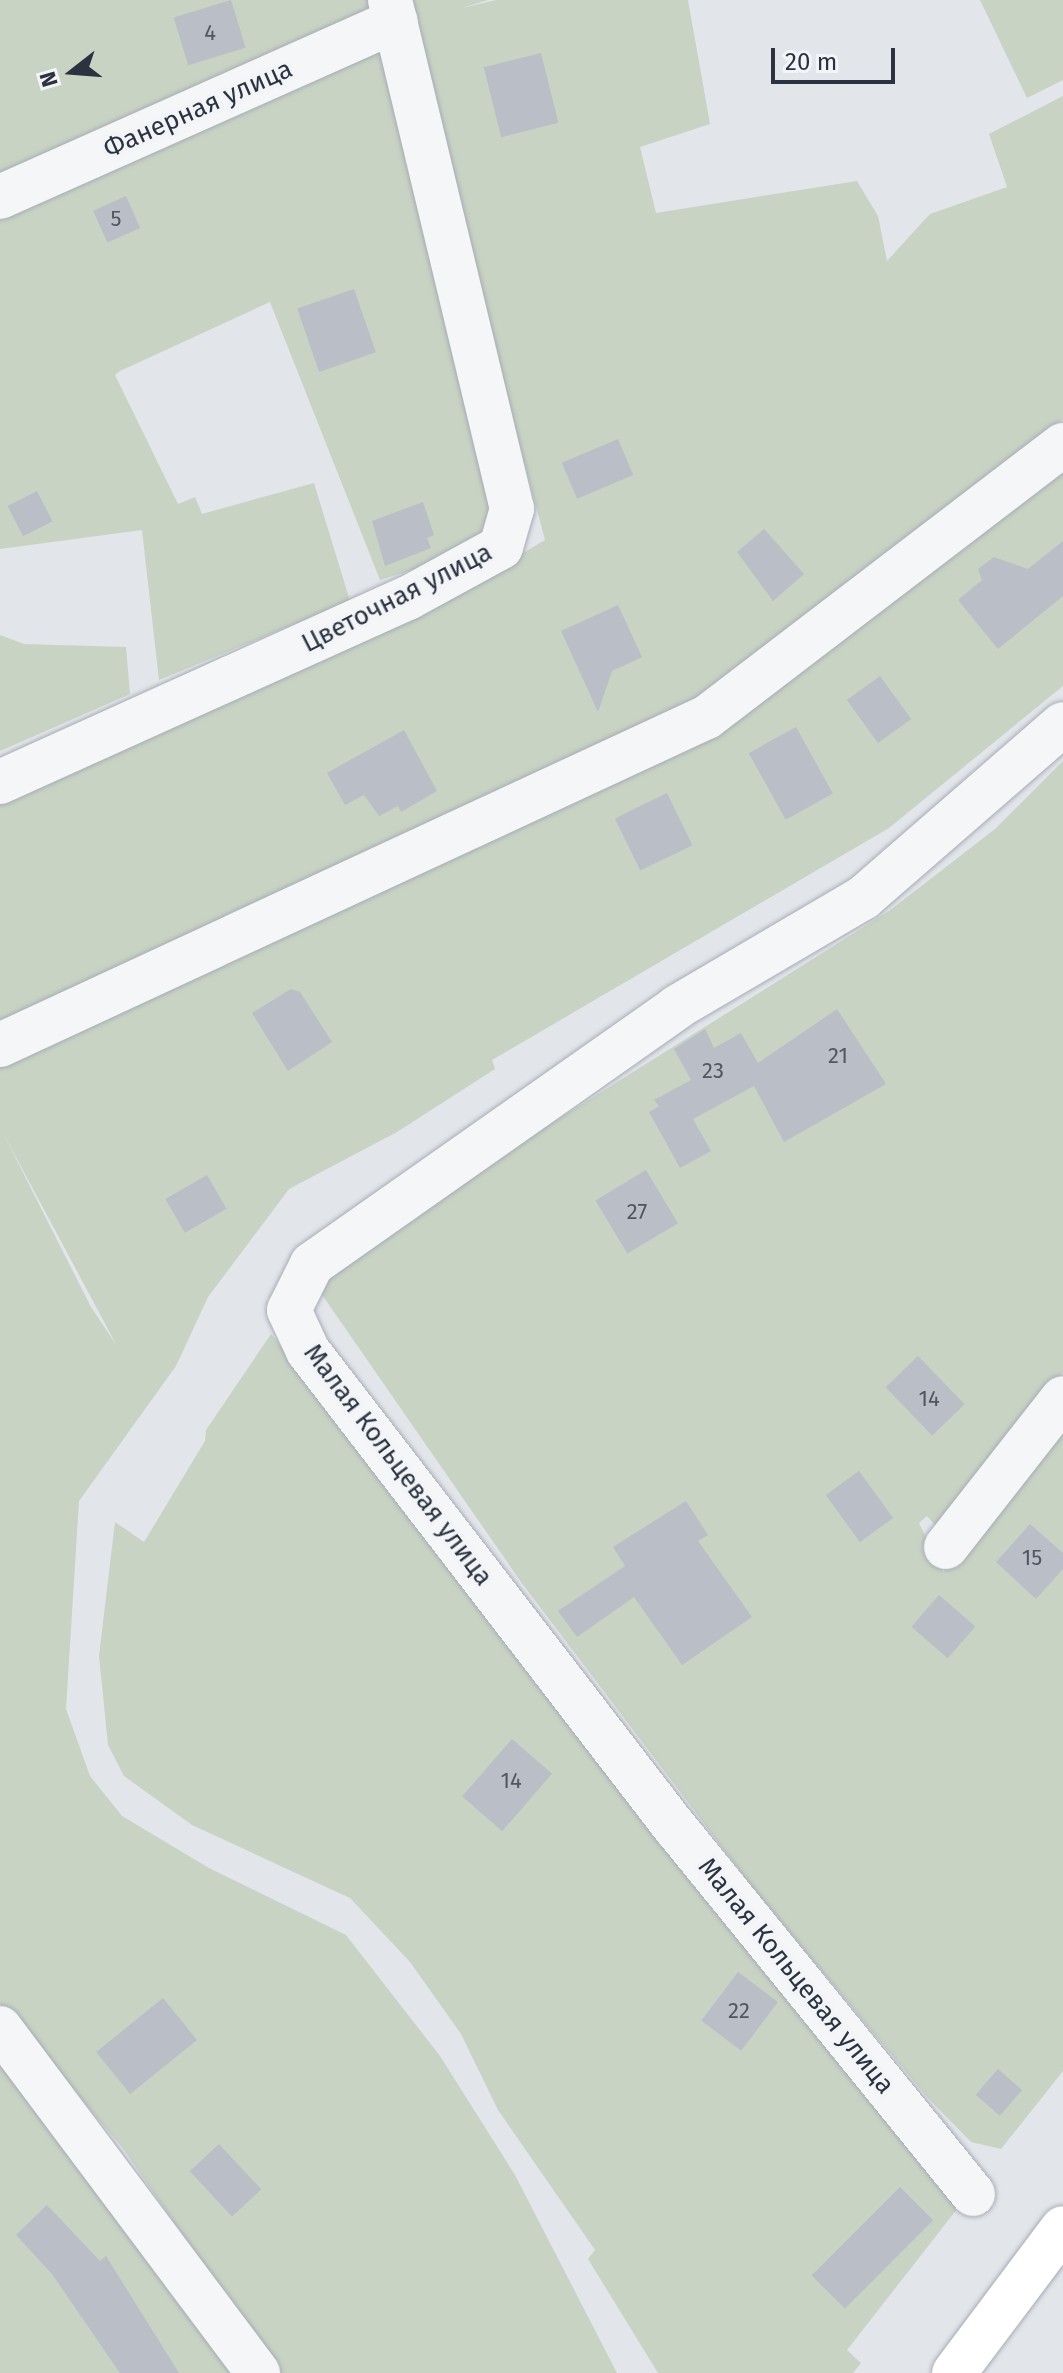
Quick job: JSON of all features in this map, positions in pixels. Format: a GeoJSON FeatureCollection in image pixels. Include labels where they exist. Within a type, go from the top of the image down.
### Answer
{"type":"FeatureCollection","features":[{"type":"Feature","properties":{"kind":"main road"},"geometry":{"type":"LineString","coordinates":[[954,2373],[1058,2247]]}},
{"type":"Feature","properties":{"kind":"street","name":"Фанерная улица"},"geometry":{"type":"LineString","coordinates":[[0,197],[393,11]]}},
{"type":"Feature","properties":{"kind":"street","name":"Цветочная улица"},"geometry":{"type":"LineString","coordinates":[[0,782],[408,598],[501,547],[512,509],[393,11]]}},
{"type":"Feature","properties":{"kind":"street"},"geometry":{"type":"LineString","coordinates":[[0,1045],[707,717],[1063,445]]}},
{"type":"Feature","properties":{"kind":"street","name":"Малая Кольцевая улица"},"geometry":{"type":"LineString","coordinates":[[973,2194],[676,1829],[308,1351],[289,1310],[312,1264],[677,1007],[863,898],[1063,724]]}},
{"type":"Feature","properties":{"kind":"street"},"geometry":{"type":"LineString","coordinates":[[946,1547],[1063,1398]]}},
{"type":"Feature","properties":{"kind":"street"},"geometry":{"type":"LineString","coordinates":[[0,2028],[258,2373]]}},
{"type":"Feature","properties":{"kind":"green space"},"geometry":{"type":"Polygon","coordinates":[[[0,0],[374,0],[359,19],[0,182],[0,0]]]}},
{"type":"Feature","properties":{"kind":"green space"},"geometry":{"type":"Polygon","coordinates":[[[409,0],[488,0],[462,8],[496,0],[688,0],[710,124],[640,147],[656,213],[857,181],[878,216],[887,261],[930,214],[1007,187],[989,134],[1063,96],[1063,419],[885,554],[728,691],[0,1028],[0,796],[481,578],[545,540],[450,187],[409,0]]]}},
{"type":"Feature","properties":{"kind":"green space"},"geometry":{"type":"Polygon","coordinates":[[[980,0],[1063,0],[1063,80],[1027,98],[980,0]]]}},
{"type":"Feature","properties":{"kind":"green space"},"geometry":{"type":"Polygon","coordinates":[[[378,51],[390,57],[496,513],[475,541],[451,558],[380,580],[270,302],[120,371],[115,375],[178,504],[195,497],[202,514],[314,483],[350,601],[159,680],[142,530],[0,549],[0,212],[378,51]]]}},
{"type":"Feature","properties":{"kind":"green space"},"geometry":{"type":"Polygon","coordinates":[[[1063,459],[1063,686],[889,828],[492,1060],[495,1069],[397,1132],[289,1189],[208,1297],[176,1366],[79,1501],[66,1709],[90,1776],[122,1816],[209,1868],[346,1935],[440,2056],[515,2175],[617,2373],[278,2373],[122,2147],[0,2004],[0,1062],[537,809],[1063,459]],[[3,1133],[91,1307],[117,1346],[3,1133]]]}},
{"type":"Feature","properties":{"kind":"green space"},"geometry":{"type":"Polygon","coordinates":[[[0,635],[24,644],[126,647],[130,694],[0,751],[0,635]]]}},
{"type":"Feature","properties":{"kind":"green space"},"geometry":{"type":"Polygon","coordinates":[[[1063,761],[1063,1372],[936,1526],[927,1516],[919,1523],[943,1572],[1063,1422],[1063,2071],[1001,2149],[971,2142],[927,2097],[756,1892],[521,1582],[309,1276],[889,911],[995,829],[1063,761]]]}},
{"type":"Feature","properties":{"kind":"green space"},"geometry":{"type":"Polygon","coordinates":[[[271,1334],[968,2195],[847,2350],[861,2363],[853,2373],[658,2373],[588,2259],[595,2250],[498,2110],[461,2034],[410,1962],[350,1898],[192,1825],[124,1776],[108,1745],[99,1656],[115,1522],[144,1542],[205,1441],[206,1430],[271,1334]]]}},
{"type":"Feature","properties":{"kind":"green space"},"geometry":{"type":"Polygon","coordinates":[[[0,2060],[232,2373],[0,2373],[0,2060]]]}},
{"type":"Feature","properties":{"kind":"building"},"geometry":{"type":"Polygon","coordinates":[[[231,0],[246,48],[188,65],[174,18],[231,0]]]}},
{"type":"Feature","properties":{"kind":"building"},"geometry":{"type":"Polygon","coordinates":[[[541,53],[558,123],[501,137],[484,67],[541,53]]]}},
{"type":"Feature","properties":{"kind":"building"},"geometry":{"type":"Polygon","coordinates":[[[126,196],[140,228],[107,243],[93,211],[126,196]]]}},
{"type":"Feature","properties":{"kind":"building"},"geometry":{"type":"Polygon","coordinates":[[[354,289],[376,352],[319,372],[297,309],[354,289]]]}},
{"type":"Feature","properties":{"kind":"building"},"geometry":{"type":"Polygon","coordinates":[[[618,439],[633,475],[577,499],[562,463],[618,439]]]}},
{"type":"Feature","properties":{"kind":"building"},"geometry":{"type":"Polygon","coordinates":[[[37,491],[52,521],[23,536],[8,506],[37,491]]]}},
{"type":"Feature","properties":{"kind":"building"},"geometry":{"type":"Polygon","coordinates":[[[423,502],[434,535],[427,538],[431,548],[385,566],[372,521],[423,502]]]}},
{"type":"Feature","properties":{"kind":"building"},"geometry":{"type":"Polygon","coordinates":[[[764,529],[804,574],[773,601],[737,552],[764,529]]]}},
{"type":"Feature","properties":{"kind":"building"},"geometry":{"type":"Polygon","coordinates":[[[1063,541],[1063,596],[998,649],[958,600],[982,580],[978,569],[994,557],[1028,569],[1063,541]]]}},
{"type":"Feature","properties":{"kind":"building"},"geometry":{"type":"Polygon","coordinates":[[[618,605],[642,657],[612,671],[598,712],[561,631],[618,605]]]}},
{"type":"Feature","properties":{"kind":"building"},"geometry":{"type":"Polygon","coordinates":[[[880,676],[911,719],[878,743],[847,700],[880,676]]]}},
{"type":"Feature","properties":{"kind":"building"},"geometry":{"type":"Polygon","coordinates":[[[796,727],[833,793],[786,820],[749,753],[796,727]]]}},
{"type":"Feature","properties":{"kind":"building"},"geometry":{"type":"Polygon","coordinates":[[[404,730],[437,791],[401,812],[398,806],[379,816],[364,795],[345,805],[327,773],[404,730]]]}},
{"type":"Feature","properties":{"kind":"building"},"geometry":{"type":"Polygon","coordinates":[[[667,793],[692,845],[640,871],[615,818],[667,793]]]}},
{"type":"Feature","properties":{"kind":"building"},"geometry":{"type":"Polygon","coordinates":[[[291,989],[300,992],[332,1042],[288,1071],[252,1013],[291,989]]]}},
{"type":"Feature","properties":{"kind":"building"},"geometry":{"type":"Polygon","coordinates":[[[837,1009],[886,1084],[784,1142],[754,1086],[693,1119],[711,1151],[680,1168],[649,1112],[659,1106],[654,1100],[691,1080],[674,1049],[705,1029],[714,1048],[741,1033],[758,1063],[837,1009]]]}},
{"type":"Feature","properties":{"kind":"building"},"geometry":{"type":"Polygon","coordinates":[[[646,1170],[678,1223],[627,1254],[595,1200],[646,1170]]]}},
{"type":"Feature","properties":{"kind":"building"},"geometry":{"type":"Polygon","coordinates":[[[207,1175],[226,1209],[185,1233],[165,1199],[207,1175]]]}},
{"type":"Feature","properties":{"kind":"building"},"geometry":{"type":"Polygon","coordinates":[[[918,1356],[965,1404],[932,1435],[886,1387],[918,1356]]]}},
{"type":"Feature","properties":{"kind":"building"},"geometry":{"type":"Polygon","coordinates":[[[859,1471],[893,1518],[860,1542],[826,1495],[859,1471]]]}},
{"type":"Feature","properties":{"kind":"building"},"geometry":{"type":"Polygon","coordinates":[[[686,1501],[708,1535],[698,1541],[752,1617],[682,1665],[634,1597],[577,1637],[558,1611],[625,1566],[613,1547],[686,1501]]]}},
{"type":"Feature","properties":{"kind":"building"},"geometry":{"type":"Polygon","coordinates":[[[1030,1524],[1063,1553],[1063,1569],[1036,1599],[996,1562],[1030,1524]]]}},
{"type":"Feature","properties":{"kind":"building"},"geometry":{"type":"Polygon","coordinates":[[[939,1595],[975,1626],[948,1658],[911,1627],[939,1595]]]}},
{"type":"Feature","properties":{"kind":"building"},"geometry":{"type":"Polygon","coordinates":[[[512,1739],[552,1774],[502,1831],[462,1796],[512,1739]]]}},
{"type":"Feature","properties":{"kind":"building"},"geometry":{"type":"Polygon","coordinates":[[[738,1972],[778,2002],[741,2051],[701,2021],[738,1972]]]}},
{"type":"Feature","properties":{"kind":"building"},"geometry":{"type":"Polygon","coordinates":[[[163,1998],[197,2040],[130,2094],[96,2052],[163,1998]]]}},
{"type":"Feature","properties":{"kind":"building"},"geometry":{"type":"Polygon","coordinates":[[[998,2069],[1022,2090],[1000,2116],[976,2095],[998,2069]]]}},
{"type":"Feature","properties":{"kind":"building"},"geometry":{"type":"Polygon","coordinates":[[[219,2144],[261,2189],[232,2217],[190,2171],[219,2144]]]}},
{"type":"Feature","properties":{"kind":"building"},"geometry":{"type":"Polygon","coordinates":[[[900,2187],[933,2220],[845,2309],[812,2275],[900,2187]]]}},
{"type":"Feature","properties":{"kind":"building"},"geometry":{"type":"Polygon","coordinates":[[[47,2205],[100,2261],[106,2256],[179,2373],[120,2373],[52,2274],[16,2235],[47,2205]]]}}]}
